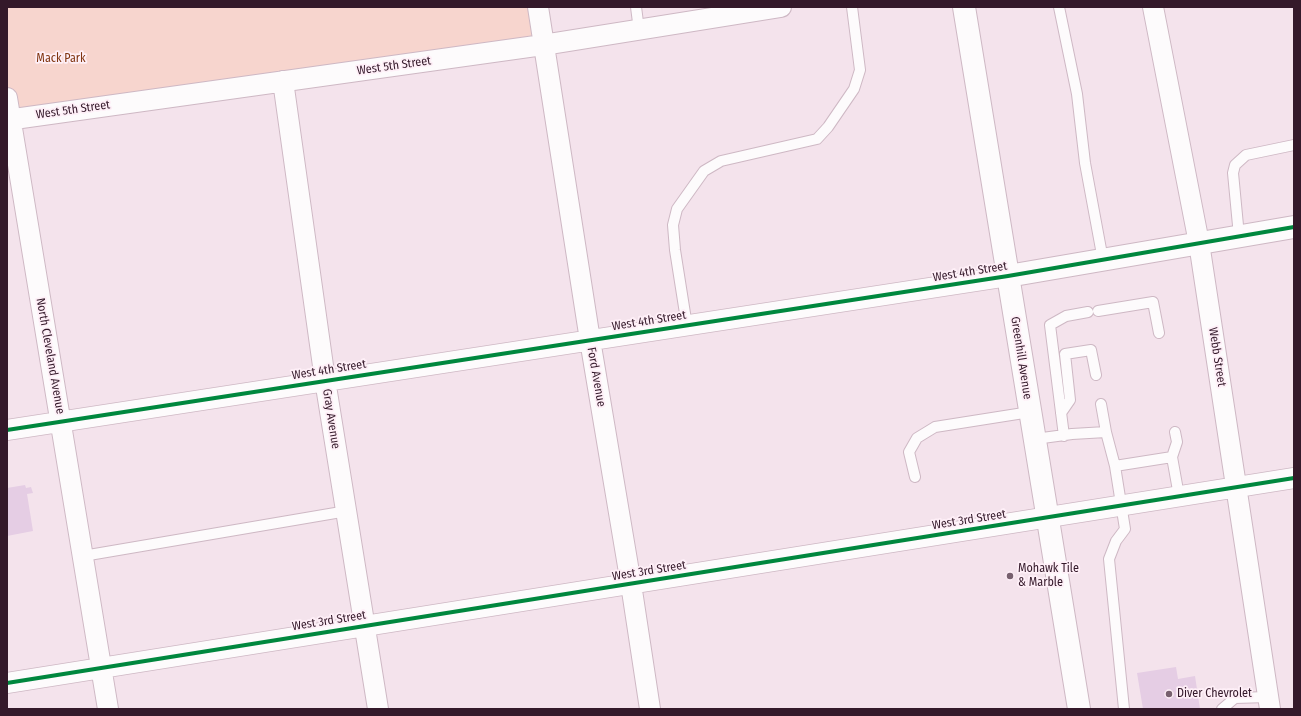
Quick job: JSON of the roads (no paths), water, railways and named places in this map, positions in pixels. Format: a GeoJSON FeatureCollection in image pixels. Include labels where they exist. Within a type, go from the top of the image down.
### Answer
{"type":"FeatureCollection","features":[{"type":"Feature","properties":{"kind":"street","name":"Ford Avenue"},"geometry":{"type":"LineString","coordinates":[[538,7],[650,709]]}},
{"type":"Feature","properties":{"kind":"street","name":"West 5th Street"},"geometry":{"type":"LineString","coordinates":[[9,119],[543,45],[781,7]]}},
{"type":"Feature","properties":{"kind":"street","name":"Greenhill Avenue"},"geometry":{"type":"LineString","coordinates":[[964,7],[1078,709]]}},
{"type":"Feature","properties":{"kind":"street","name":"Webb Street"},"geometry":{"type":"LineString","coordinates":[[1153,7],[1199,243],[1269,703]]}},
{"type":"Feature","properties":{"kind":"street","name":"Gray Avenue"},"geometry":{"type":"LineString","coordinates":[[283,81],[325,380],[366,626],[378,709]]}},
{"type":"Feature","properties":{"kind":"street","name":"North Cleveland Avenue"},"geometry":{"type":"LineString","coordinates":[[7,98],[9,119],[108,709]]}},
{"type":"Feature","properties":{"kind":"street","name":"West 4th Street"},"geometry":{"type":"LineString","coordinates":[[7,430],[1008,276],[1294,227]]}},
{"type":"Feature","properties":{"kind":"street","name":"West 3rd Street"},"geometry":{"type":"LineString","coordinates":[[7,683],[1294,478]]}},
{"type":"Feature","properties":{"kind":"lane"},"geometry":{"type":"LineString","coordinates":[[636,7],[639,30]]}},
{"type":"Feature","properties":{"kind":"lane"},"geometry":{"type":"LineString","coordinates":[[687,326],[675,250],[673,225],[677,209],[704,171],[721,161],[817,139],[828,127],[854,89],[860,70],[852,7]]}},
{"type":"Feature","properties":{"kind":"lane"},"geometry":{"type":"LineString","coordinates":[[1059,7],[1077,94],[1084,163],[1103,260]]}},
{"type":"Feature","properties":{"kind":"lane"},"geometry":{"type":"LineString","coordinates":[[1239,236],[1232,173],[1235,165],[1246,155],[1294,146]]}},
{"type":"Feature","properties":{"kind":"lane"},"geometry":{"type":"LineString","coordinates":[[1064,436],[1050,325],[1066,316],[1153,302],[1159,333]]}},
{"type":"Feature","properties":{"kind":"lane"},"geometry":{"type":"LineString","coordinates":[[1061,413],[1070,400],[1065,354],[1091,350],[1096,375]]}},
{"type":"Feature","properties":{"kind":"lane"},"geometry":{"type":"LineString","coordinates":[[1101,404],[1106,432],[1115,466],[1125,529],[1116,541],[1109,559],[1124,709]]}},
{"type":"Feature","properties":{"kind":"lane"},"geometry":{"type":"LineString","coordinates":[[914,477],[909,452],[917,438],[935,426],[1030,412]]}},
{"type":"Feature","properties":{"kind":"lane"},"geometry":{"type":"LineString","coordinates":[[1034,439],[1072,434],[1106,432]]}},
{"type":"Feature","properties":{"kind":"lane"},"geometry":{"type":"LineString","coordinates":[[1176,432],[1177,442],[1172,457],[1179,496]]}},
{"type":"Feature","properties":{"kind":"lane"},"geometry":{"type":"LineString","coordinates":[[1115,466],[1172,457]]}},
{"type":"Feature","properties":{"kind":"lane"},"geometry":{"type":"LineString","coordinates":[[83,556],[347,511]]}},
{"type":"Feature","properties":{"kind":"lane"},"geometry":{"type":"LineString","coordinates":[[1222,709],[1235,698],[1269,703]]}},
{"type":"Feature","properties":{"kind":"place","name":"Mohawk Tile & Marble"},"geometry":{"type":"Point","coordinates":[1010,576]}},
{"type":"Feature","properties":{"kind":"place","name":"Diver Chevrolet"},"geometry":{"type":"Point","coordinates":[1169,694]}},
{"type":"Feature","properties":{"kind":"park label","name":"Mack Park"},"geometry":{"type":"Point","coordinates":[61,59]}}]}
